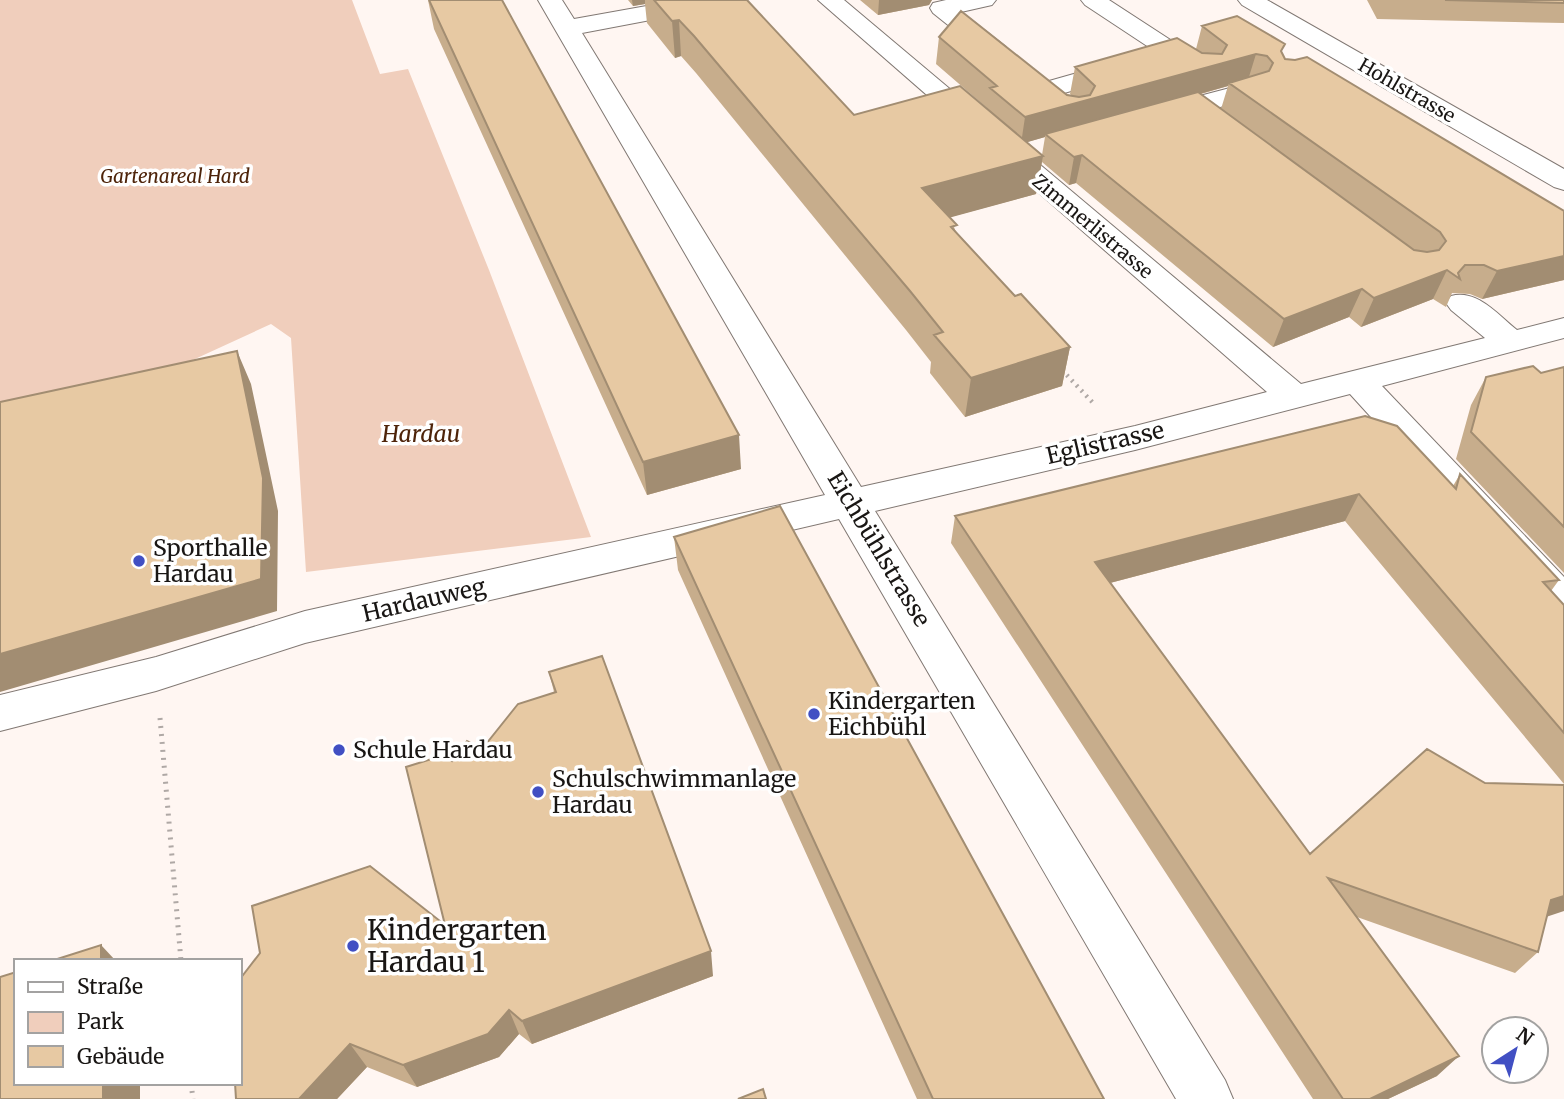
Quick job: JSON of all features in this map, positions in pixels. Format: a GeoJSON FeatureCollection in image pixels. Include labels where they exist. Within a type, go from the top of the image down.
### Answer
{"type":"FeatureCollection","features":[{"type":"Feature","properties":{"kind":"street","name":"Eichbühlstrasse"},"geometry":{"type":"LineString","coordinates":[[550,0],[1206,1099]]}},
{"type":"Feature","properties":{"kind":"street","name":"Zimmerlistrasse"},"geometry":{"type":"LineString","coordinates":[[830,0],[1293,396]]}},
{"type":"Feature","properties":{"kind":"street"},"geometry":{"type":"LineString","coordinates":[[984,0],[942,8],[1054,98],[1173,53]]}},
{"type":"Feature","properties":{"kind":"street"},"geometry":{"type":"LineString","coordinates":[[1093,0],[1173,53],[1228,85],[1193,105],[1133,123]]}},
{"type":"Feature","properties":{"kind":"street","name":"Hohlstrasse"},"geometry":{"type":"LineString","coordinates":[[1250,0],[1324,54],[1564,181]]}},
{"type":"Feature","properties":{"kind":"street"},"geometry":{"type":"LineString","coordinates":[[567,28],[706,1]]}},
{"type":"Feature","properties":{"kind":"street"},"geometry":{"type":"LineString","coordinates":[[1193,105],[1226,130]]}},
{"type":"Feature","properties":{"kind":"street"},"geometry":{"type":"LineString","coordinates":[[1013,158],[1047,148]]}},
{"type":"Feature","properties":{"kind":"street"},"geometry":{"type":"LineString","coordinates":[[1462,303],[1510,341]]}},
{"type":"Feature","properties":{"kind":"street","name":"Eglistrasse"},"geometry":{"type":"LineString","coordinates":[[851,501],[1135,438],[1564,328]]}},
{"type":"Feature","properties":{"kind":"street"},"geometry":{"type":"LineString","coordinates":[[1359,382],[1564,603]]}},
{"type":"Feature","properties":{"kind":"street","name":"Hardauweg"},"geometry":{"type":"LineString","coordinates":[[0,713],[156,674],[305,627],[851,501]]}},
{"type":"Feature","properties":{"kind":"path"},"geometry":{"type":"LineString","coordinates":[[1056,364],[1098,408]]}},
{"type":"Feature","properties":{"kind":"path"},"geometry":{"type":"LineString","coordinates":[[156,674],[181,959]]}},
{"type":"Feature","properties":{"kind":"green space","name":"Gartenareal Hard"},"geometry":{"type":"Polygon","coordinates":[[[0,0],[352,0],[380,74],[408,69],[489,270],[591,537],[306,572],[291,338],[271,324],[99,403],[0,411],[0,0]]]}},
{"type":"Feature","properties":{"kind":"building"},"geometry":{"type":"Polygon","coordinates":[[[429,0],[502,0],[739,435],[643,462],[429,0]]]}},
{"type":"Feature","properties":{"kind":"building"},"geometry":{"type":"Polygon","coordinates":[[[654,0],[747,0],[854,115],[960,86],[1043,156],[922,188],[957,225],[951,227],[1015,296],[1021,294],[1070,347],[971,378],[934,335],[943,332],[910,291],[694,36],[679,20],[672,21],[654,0]]]}},
{"type":"Feature","properties":{"kind":"building"},"geometry":{"type":"Polygon","coordinates":[[[1445,0],[1564,0],[1564,3],[1445,0]]]}},
{"type":"Feature","properties":{"kind":"building"},"geometry":{"type":"Polygon","coordinates":[[[961,11],[1067,95],[1079,97],[1090,95],[1095,86],[1075,67],[1177,38],[1202,53],[1222,54],[1227,45],[1202,26],[1237,16],[1285,44],[1281,51],[1285,59],[1307,57],[1564,211],[1564,256],[1497,271],[1484,265],[1465,265],[1458,273],[1460,279],[1447,270],[1374,298],[1362,289],[1284,319],[1082,155],[1074,157],[1045,134],[1198,92],[1414,250],[1439,250],[1446,241],[1440,232],[1229,83],[1269,71],[1273,63],[1267,56],[1256,54],[1025,117],[990,88],[997,86],[939,37],[961,11]]]}},
{"type":"Feature","properties":{"kind":"building","name":"Sporthalle Hardau"},"geometry":{"type":"Polygon","coordinates":[[[237,351],[263,478],[261,579],[0,654],[0,402],[237,351]]]}},
{"type":"Feature","properties":{"kind":"building"},"geometry":{"type":"Polygon","coordinates":[[[1533,366],[1541,373],[1564,367],[1564,527],[1471,432],[1486,377],[1533,366]]]}},
{"type":"Feature","properties":{"kind":"building"},"geometry":{"type":"Polygon","coordinates":[[[1365,416],[1397,426],[1456,489],[1460,474],[1559,580],[1543,582],[1564,605],[1564,733],[1359,494],[1095,562],[1310,854],[1427,749],[1485,783],[1564,785],[1564,896],[1551,900],[1538,952],[1328,878],[1459,1056],[1370,1099],[1343,1099],[955,516],[1365,416]]]}},
{"type":"Feature","properties":{"kind":"building"},"geometry":{"type":"Polygon","coordinates":[[[780,506],[1104,1099],[933,1099],[674,537],[780,506]]]}},
{"type":"Feature","properties":{"kind":"building"},"geometry":{"type":"Polygon","coordinates":[[[602,656],[711,951],[522,1021],[509,1010],[488,1034],[403,1065],[350,1044],[299,1099],[236,1099],[235,1085],[242,1085],[242,976],[260,953],[252,906],[370,866],[445,925],[406,767],[444,755],[452,761],[467,741],[482,749],[518,704],[556,692],[549,672],[602,656]]]}},
{"type":"Feature","properties":{"kind":"building"},"geometry":{"type":"Polygon","coordinates":[[[101,945],[101,959],[57,959],[101,945]]]}},
{"type":"Feature","properties":{"kind":"building"},"geometry":{"type":"Polygon","coordinates":[[[14,973],[14,1085],[103,1085],[103,1099],[0,1099],[0,977],[14,973]]]}},
{"type":"Feature","properties":{"kind":"building"},"geometry":{"type":"Polygon","coordinates":[[[763,1089],[766,1099],[738,1099],[763,1089]]]}},
{"type":"Feature","properties":{"kind":"place","name":"Sporthalle Hardau"},"geometry":{"type":"Point","coordinates":[139,561]}},
{"type":"Feature","properties":{"kind":"place","name":"Kindergarten Eichbühl"},"geometry":{"type":"Point","coordinates":[814,714]}},
{"type":"Feature","properties":{"kind":"place","name":"Schule Hardau"},"geometry":{"type":"Point","coordinates":[339,750]}},
{"type":"Feature","properties":{"kind":"place","name":"Schulschwimmanlage Hardau"},"geometry":{"type":"Point","coordinates":[538,792]}},
{"type":"Feature","properties":{"kind":"place","name":"Kindergarten Hardau 1"},"geometry":{"type":"Point","coordinates":[353,946]}},
{"type":"Feature","properties":{"kind":"park label","name":"Hardau"},"geometry":{"type":"Point","coordinates":[421,434]}}]}
